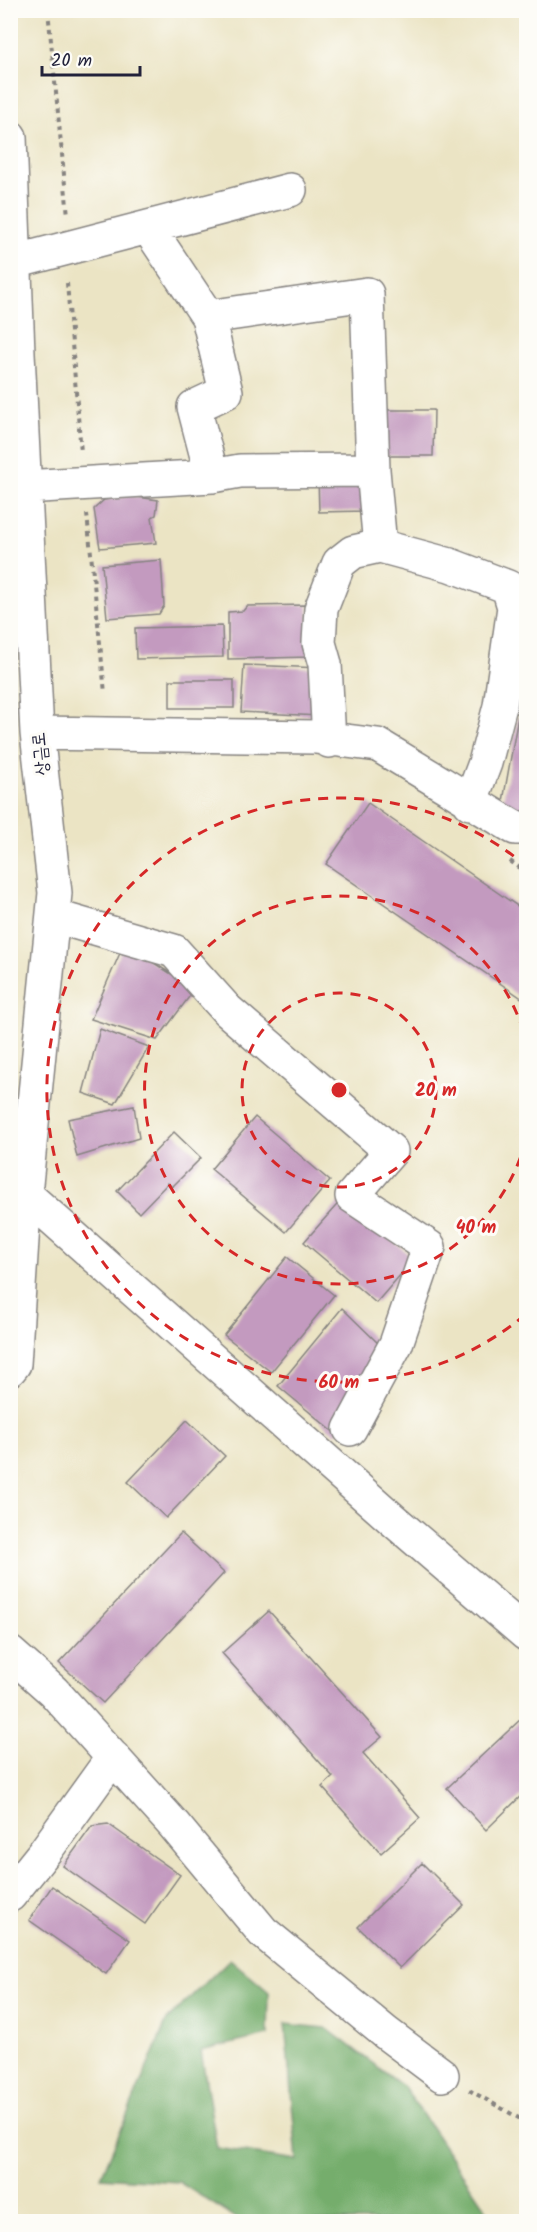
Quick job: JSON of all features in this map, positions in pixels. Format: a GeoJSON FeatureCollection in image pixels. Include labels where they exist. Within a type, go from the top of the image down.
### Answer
{"type":"FeatureCollection","features":[{"type":"Feature","properties":{"kind":"street","name":"상금로"},"geometry":{"type":"LineString","coordinates":[[10,137],[13,262],[37,733],[55,892],[25,1194],[14,1364],[10,1369]]}},
{"type":"Feature","properties":{"kind":"street"},"geometry":{"type":"LineString","coordinates":[[13,262],[290,190]]}},
{"type":"Feature","properties":{"kind":"street"},"geometry":{"type":"LineString","coordinates":[[148,226],[208,317],[226,392],[194,407],[212,476]]}},
{"type":"Feature","properties":{"kind":"street"},"geometry":{"type":"LineString","coordinates":[[208,317],[367,294],[373,470],[380,546]]}},
{"type":"Feature","properties":{"kind":"street"},"geometry":{"type":"LineString","coordinates":[[24,487],[212,476],[240,471],[373,470]]}},
{"type":"Feature","properties":{"kind":"street"},"geometry":{"type":"LineString","coordinates":[[329,741],[325,664],[319,643],[321,609],[339,563],[353,552],[380,546],[450,565],[508,587],[514,607],[500,706],[485,763],[470,802]]}},
{"type":"Feature","properties":{"kind":"street"},"geometry":{"type":"LineString","coordinates":[[37,733],[285,736],[378,745],[515,828],[526,828]]}},
{"type":"Feature","properties":{"kind":"street"},"geometry":{"type":"LineString","coordinates":[[53,916],[174,951],[227,1010],[391,1151],[352,1196],[429,1247],[396,1344],[350,1429]]}},
{"type":"Feature","properties":{"kind":"street"},"geometry":{"type":"LineString","coordinates":[[25,1194],[392,1519],[526,1634]]}},
{"type":"Feature","properties":{"kind":"street"},"geometry":{"type":"LineString","coordinates":[[10,1653],[53,1691],[113,1757],[174,1825],[263,1932],[386,2033],[442,2075]]}},
{"type":"Feature","properties":{"kind":"street"},"geometry":{"type":"LineString","coordinates":[[10,1895],[46,1850],[113,1757]]}},
{"type":"Feature","properties":{"kind":"path"},"geometry":{"type":"LineString","coordinates":[[48,10],[69,226]]}},
{"type":"Feature","properties":{"kind":"path"},"geometry":{"type":"LineString","coordinates":[[67,279],[82,456]]}},
{"type":"Feature","properties":{"kind":"path"},"geometry":{"type":"LineString","coordinates":[[87,512],[105,693]]}},
{"type":"Feature","properties":{"kind":"path"},"geometry":{"type":"LineString","coordinates":[[442,2075],[526,2122]]}},
{"type":"Feature","properties":{"kind":"green space"},"geometry":{"type":"Polygon","coordinates":[[[230,1959],[269,1992],[268,2035],[201,2051],[217,2148],[297,2160],[285,2024],[326,2028],[404,2087],[494,2221],[240,2221],[179,2182],[101,2177],[167,2020],[230,1959]]]}},
{"type":"Feature","properties":{"kind":"building"},"geometry":{"type":"Polygon","coordinates":[[[381,410],[434,410],[433,456],[376,456],[381,410]]]}},
{"type":"Feature","properties":{"kind":"building"},"geometry":{"type":"Polygon","coordinates":[[[318,475],[365,475],[366,511],[319,512],[318,475]]]}},
{"type":"Feature","properties":{"kind":"building"},"geometry":{"type":"Polygon","coordinates":[[[130,496],[158,500],[156,515],[152,517],[156,543],[100,548],[94,509],[104,500],[130,496]]]}},
{"type":"Feature","properties":{"kind":"building"},"geometry":{"type":"Polygon","coordinates":[[[161,560],[164,606],[159,614],[107,618],[102,565],[161,560]]]}},
{"type":"Feature","properties":{"kind":"building"},"geometry":{"type":"Polygon","coordinates":[[[308,605],[309,657],[228,659],[228,612],[243,611],[247,606],[308,605]]]}},
{"type":"Feature","properties":{"kind":"building"},"geometry":{"type":"Polygon","coordinates":[[[222,626],[223,657],[136,659],[135,628],[222,626]]]}},
{"type":"Feature","properties":{"kind":"building"},"geometry":{"type":"Polygon","coordinates":[[[244,665],[321,668],[319,716],[241,712],[244,665]]]}},
{"type":"Feature","properties":{"kind":"building"},"geometry":{"type":"Polygon","coordinates":[[[170,680],[234,680],[234,708],[170,708],[170,680]]]}},
{"type":"Feature","properties":{"kind":"building"},"geometry":{"type":"Polygon","coordinates":[[[518,717],[526,719],[526,812],[502,807],[518,717]]]}},
{"type":"Feature","properties":{"kind":"building"},"geometry":{"type":"Polygon","coordinates":[[[368,803],[526,912],[526,1001],[326,864],[368,803]]]}},
{"type":"Feature","properties":{"kind":"building"},"geometry":{"type":"Polygon","coordinates":[[[124,944],[195,989],[157,1040],[91,1019],[124,944]]]}},
{"type":"Feature","properties":{"kind":"building"},"geometry":{"type":"Polygon","coordinates":[[[100,1029],[149,1047],[115,1104],[83,1093],[100,1029]]]}},
{"type":"Feature","properties":{"kind":"building"},"geometry":{"type":"Polygon","coordinates":[[[134,1106],[139,1138],[77,1157],[68,1119],[134,1106]]]}},
{"type":"Feature","properties":{"kind":"building"},"geometry":{"type":"Polygon","coordinates":[[[255,1117],[330,1181],[286,1232],[211,1169],[255,1117]]]}},
{"type":"Feature","properties":{"kind":"building"},"geometry":{"type":"Polygon","coordinates":[[[174,1132],[201,1158],[172,1187],[168,1183],[139,1213],[117,1191],[174,1132]]]}},
{"type":"Feature","properties":{"kind":"building"},"geometry":{"type":"Polygon","coordinates":[[[343,1198],[414,1259],[376,1303],[304,1242],[343,1198]]]}},
{"type":"Feature","properties":{"kind":"building"},"geometry":{"type":"Polygon","coordinates":[[[287,1257],[334,1295],[271,1372],[224,1335],[287,1257]]]}},
{"type":"Feature","properties":{"kind":"building"},"geometry":{"type":"Polygon","coordinates":[[[342,1308],[385,1350],[336,1434],[278,1386],[342,1308]]]}},
{"type":"Feature","properties":{"kind":"building"},"geometry":{"type":"Polygon","coordinates":[[[187,1420],[225,1456],[166,1518],[128,1482],[187,1420]]]}},
{"type":"Feature","properties":{"kind":"building"},"geometry":{"type":"Polygon","coordinates":[[[181,1533],[224,1573],[103,1703],[59,1663],[181,1533]]]}},
{"type":"Feature","properties":{"kind":"building"},"geometry":{"type":"Polygon","coordinates":[[[269,1611],[382,1737],[363,1753],[420,1818],[381,1853],[322,1787],[333,1777],[222,1653],[269,1611]]]}},
{"type":"Feature","properties":{"kind":"building"},"geometry":{"type":"Polygon","coordinates":[[[522,1718],[526,1723],[526,1791],[486,1830],[447,1788],[522,1718]]]}},
{"type":"Feature","properties":{"kind":"building"},"geometry":{"type":"Polygon","coordinates":[[[108,1824],[180,1875],[145,1924],[63,1866],[92,1826],[108,1824]]]}},
{"type":"Feature","properties":{"kind":"building"},"geometry":{"type":"Polygon","coordinates":[[[422,1863],[464,1905],[400,1968],[358,1927],[422,1863]]]}},
{"type":"Feature","properties":{"kind":"building"},"geometry":{"type":"Polygon","coordinates":[[[52,1886],[130,1940],[106,1974],[29,1920],[52,1886]]]}}]}
